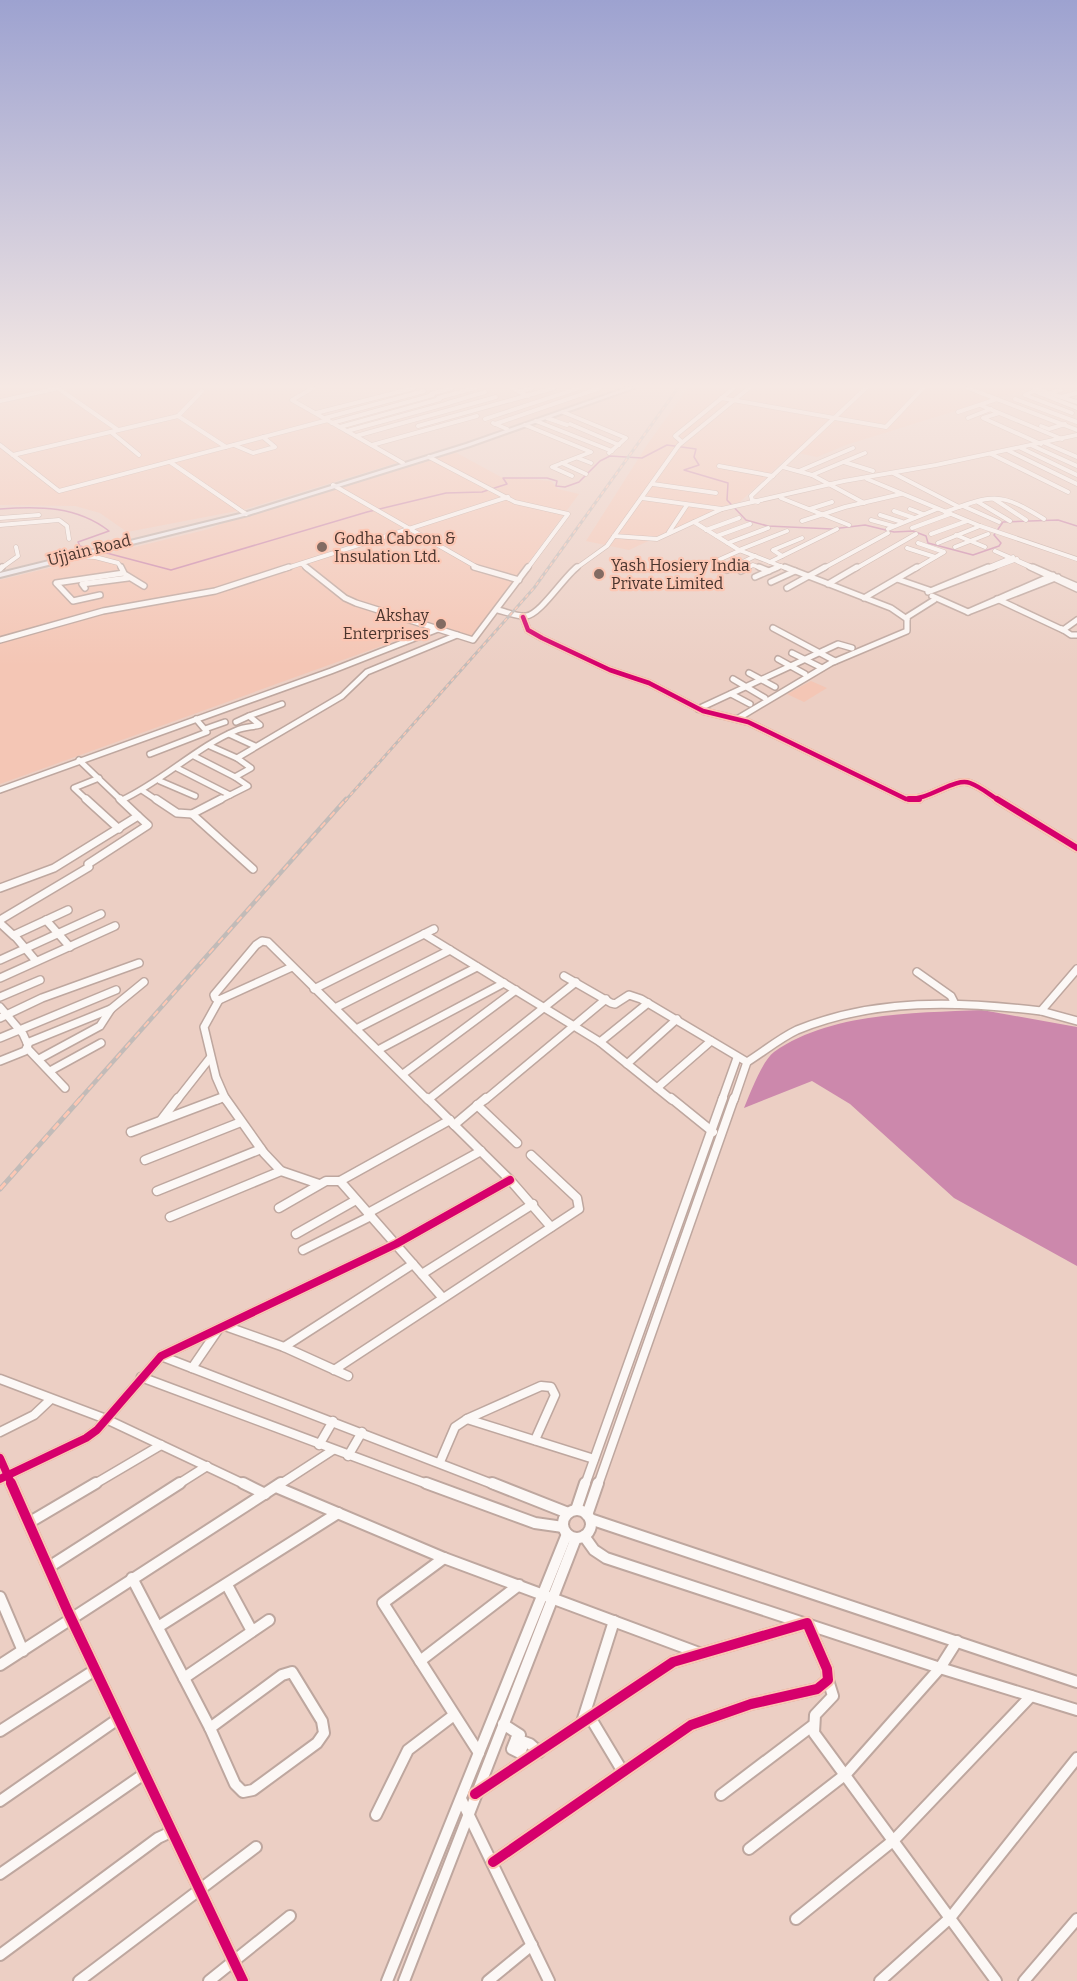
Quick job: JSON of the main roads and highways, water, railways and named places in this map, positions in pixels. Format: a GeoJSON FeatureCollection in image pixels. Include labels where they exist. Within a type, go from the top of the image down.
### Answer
{"type":"FeatureCollection","features":[{"type":"Feature","properties":{"kind":"main road","name":"Ujjain Road"},"geometry":{"type":"LineString","coordinates":[[335,486],[351,480]]}},
{"type":"Feature","properties":{"kind":"main road","name":"Ujjain Road"},"geometry":{"type":"LineString","coordinates":[[0,572],[244,513],[353,480]]}},
{"type":"Feature","properties":{"kind":"main road","name":"Ujjain Road"},"geometry":{"type":"LineString","coordinates":[[0,572],[83,552]]}},
{"type":"Feature","properties":{"kind":"waterway"},"geometry":{"type":"LineString","coordinates":[[0,509],[43,508],[71,512],[109,531],[78,542],[80,546],[171,570],[367,512],[446,493],[482,492],[507,484],[505,480]]}},
{"type":"Feature","properties":{"kind":"waterway"},"geometry":{"type":"LineString","coordinates":[[555,480],[556,486],[565,487],[581,480]]}},
{"type":"Feature","properties":{"kind":"waterway"},"geometry":{"type":"LineString","coordinates":[[719,480],[728,483],[727,500],[746,520],[768,526],[832,529],[865,525],[894,532],[913,531],[926,536],[928,543],[973,555],[999,546],[1001,543],[994,535],[1003,522],[1058,520],[1077,526]]}},
{"type":"Feature","properties":{"kind":"railway"},"geometry":{"type":"LineString","coordinates":[[345,801],[534,588],[611,480]]}},
{"type":"Feature","properties":{"kind":"railway"},"geometry":{"type":"LineString","coordinates":[[79,1100],[346,799]]}},
{"type":"Feature","properties":{"kind":"railway"},"geometry":{"type":"LineString","coordinates":[[0,1189],[81,1098]]}},
{"type":"Feature","properties":{"kind":"place","name":"Godha Cabcon & Insulation Ltd."},"geometry":{"type":"Point","coordinates":[322,547]}},
{"type":"Feature","properties":{"kind":"place","name":"Yash Hosiery India Private Limited"},"geometry":{"type":"Point","coordinates":[599,574]}},
{"type":"Feature","properties":{"kind":"place","name":"Akshay Enterprises"},"geometry":{"type":"Point","coordinates":[441,624]}}]}
